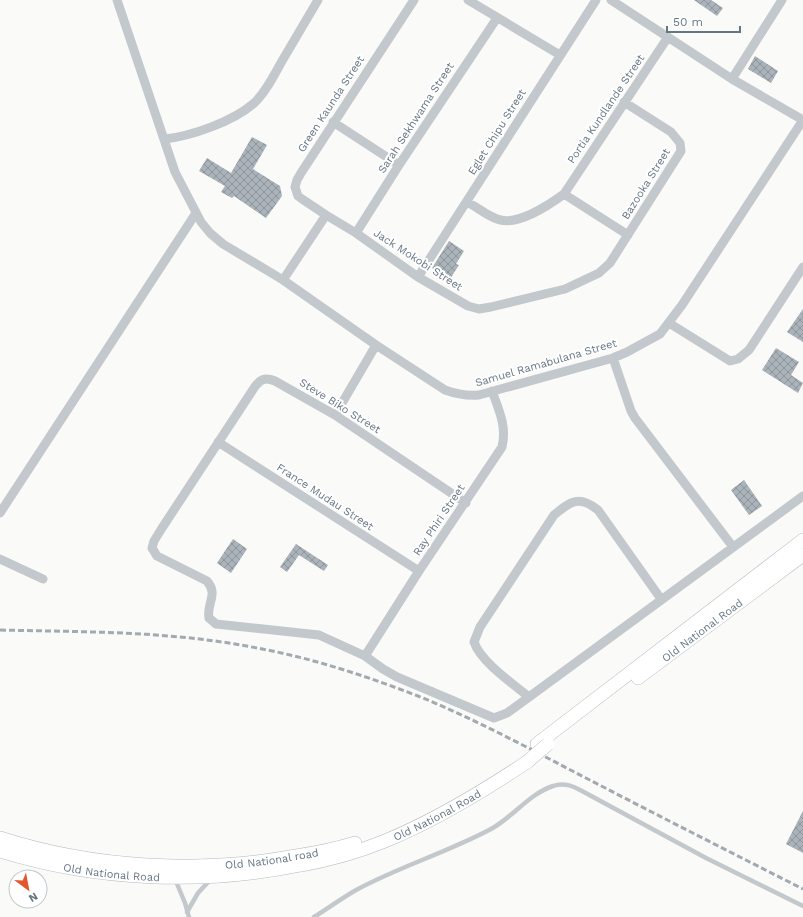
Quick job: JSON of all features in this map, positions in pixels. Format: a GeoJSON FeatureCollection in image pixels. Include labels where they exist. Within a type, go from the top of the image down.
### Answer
{"type":"FeatureCollection","features":[{"type":"Feature","properties":{"kind":"main road","name":"Old National Road"},"geometry":{"type":"LineString","coordinates":[[0,851],[26,859],[90,872],[135,876],[174,877],[214,876],[272,871],[326,860],[384,842],[431,821],[465,802],[525,758],[803,540]]}},
{"type":"Feature","properties":{"kind":"main road","name":"Old National Road"},"geometry":{"type":"LineString","coordinates":[[543,744],[803,555]]}},
{"type":"Feature","properties":{"kind":"main road","name":"Old National road"},"geometry":{"type":"LineString","coordinates":[[0,838],[46,852],[119,864],[211,865],[271,861],[352,844],[391,830],[428,814],[525,758]]}},
{"type":"Feature","properties":{"kind":"street","name":"Samuel Ramabulana Street"},"geometry":{"type":"LineString","coordinates":[[117,0],[175,172],[201,222],[210,233],[223,244],[283,280],[376,345],[445,390],[455,394],[470,396],[492,391],[613,358],[632,350],[660,334],[682,305],[803,120]]}},
{"type":"Feature","properties":{"kind":"street"},"geometry":{"type":"LineString","coordinates":[[165,139],[187,135],[202,130],[234,116],[253,104],[270,83],[318,0]]}},
{"type":"Feature","properties":{"kind":"street","name":"Green Kaunda Street"},"geometry":{"type":"LineString","coordinates":[[326,215],[298,196],[294,188],[297,180],[333,122],[414,0]]}},
{"type":"Feature","properties":{"kind":"street"},"geometry":{"type":"LineString","coordinates":[[468,0],[560,55]]}},
{"type":"Feature","properties":{"kind":"street","name":"Eglet Chipu Street"},"geometry":{"type":"LineString","coordinates":[[418,277],[596,0]]}},
{"type":"Feature","properties":{"kind":"street"},"geometry":{"type":"LineString","coordinates":[[611,0],[732,79],[803,120]]}},
{"type":"Feature","properties":{"kind":"street"},"geometry":{"type":"LineString","coordinates":[[732,79],[782,0]]}},
{"type":"Feature","properties":{"kind":"street","name":"Sarah Sekhwama Street"},"geometry":{"type":"LineString","coordinates":[[356,233],[399,165],[497,18]]}},
{"type":"Feature","properties":{"kind":"street","name":"Portia Kundlande Street"},"geometry":{"type":"LineString","coordinates":[[564,194],[668,38]]}},
{"type":"Feature","properties":{"kind":"street","name":"Bazooka Street"},"geometry":{"type":"LineString","coordinates":[[624,102],[671,132],[680,143],[681,148],[680,154],[628,235]]}},
{"type":"Feature","properties":{"kind":"street"},"geometry":{"type":"LineString","coordinates":[[333,122],[399,165]]}},
{"type":"Feature","properties":{"kind":"street"},"geometry":{"type":"LineString","coordinates":[[467,202],[498,220],[510,220],[523,218],[546,207],[564,194],[628,235]]}},
{"type":"Feature","properties":{"kind":"street"},"geometry":{"type":"LineString","coordinates":[[0,513],[196,213]]}},
{"type":"Feature","properties":{"kind":"street"},"geometry":{"type":"LineString","coordinates":[[283,280],[326,215]]}},
{"type":"Feature","properties":{"kind":"street","name":"Jack Mokobi Street"},"geometry":{"type":"LineString","coordinates":[[326,215],[356,233],[418,277],[468,306],[479,309],[565,289],[588,280],[610,263],[628,235]]}},
{"type":"Feature","properties":{"kind":"street"},"geometry":{"type":"LineString","coordinates":[[669,323],[730,361],[738,359],[749,350],[803,267]]}},
{"type":"Feature","properties":{"kind":"street"},"geometry":{"type":"LineString","coordinates":[[335,415],[376,345]]}},
{"type":"Feature","properties":{"kind":"street"},"geometry":{"type":"LineString","coordinates":[[613,358],[631,411],[635,418],[733,546]]}},
{"type":"Feature","properties":{"kind":"street","name":"Steve Biko Street"},"geometry":{"type":"LineString","coordinates":[[218,442],[254,388],[264,379],[268,378],[335,415],[466,503]]}},
{"type":"Feature","properties":{"kind":"street","name":"Ray Phiri Street"},"geometry":{"type":"LineString","coordinates":[[365,656],[502,447],[504,439],[504,426],[492,391]]}},
{"type":"Feature","properties":{"kind":"street"},"geometry":{"type":"LineString","coordinates":[[218,442],[154,541],[152,548],[157,556],[207,581],[211,586],[212,596],[208,614],[209,618],[216,624],[319,635],[365,656],[397,677],[494,718],[506,713],[529,697],[803,496]]}},
{"type":"Feature","properties":{"kind":"street","name":"France Mudau Street"},"geometry":{"type":"LineString","coordinates":[[218,442],[419,572]]}},
{"type":"Feature","properties":{"kind":"street"},"geometry":{"type":"LineString","coordinates":[[529,697],[485,659],[474,642],[480,627],[554,515],[566,504],[580,500],[589,503],[598,510],[661,600]]}},
{"type":"Feature","properties":{"kind":"street"},"geometry":{"type":"LineString","coordinates":[[0,560],[43,579]]}},
{"type":"Feature","properties":{"kind":"lane"},"geometry":{"type":"LineString","coordinates":[[314,917],[357,889],[484,833],[502,823],[536,795],[553,786],[563,784],[572,785],[706,858],[803,906]]}},
{"type":"Feature","properties":{"kind":"lane"},"geometry":{"type":"LineString","coordinates":[[169,865],[185,903],[188,915]]}},
{"type":"Feature","properties":{"kind":"lane"},"geometry":{"type":"LineString","coordinates":[[188,915],[198,893],[214,876]]}},
{"type":"Feature","properties":{"kind":"building"},"geometry":{"type":"Polygon","coordinates":[[[694,0],[711,0],[723,8],[717,16],[694,0]]]}},
{"type":"Feature","properties":{"kind":"building"},"geometry":{"type":"Polygon","coordinates":[[[755,56],[778,71],[771,83],[748,69],[755,56]]]}},
{"type":"Feature","properties":{"kind":"building"},"geometry":{"type":"Polygon","coordinates":[[[252,137],[267,145],[253,169],[280,186],[282,196],[266,218],[234,196],[232,198],[221,192],[225,186],[199,171],[207,158],[231,173],[252,137]]]}},
{"type":"Feature","properties":{"kind":"building"},"geometry":{"type":"Polygon","coordinates":[[[449,241],[464,251],[456,264],[459,265],[450,279],[432,268],[449,241]]]}},
{"type":"Feature","properties":{"kind":"building"},"geometry":{"type":"Polygon","coordinates":[[[803,309],[803,342],[787,332],[803,309]]]}},
{"type":"Feature","properties":{"kind":"building"},"geometry":{"type":"Polygon","coordinates":[[[776,348],[799,362],[791,375],[803,383],[798,393],[762,370],[776,348]]]}},
{"type":"Feature","properties":{"kind":"building"},"geometry":{"type":"Polygon","coordinates":[[[744,480],[762,506],[749,515],[731,490],[744,480]]]}},
{"type":"Feature","properties":{"kind":"building"},"geometry":{"type":"Polygon","coordinates":[[[233,539],[247,549],[231,573],[217,563],[233,539]]]}},
{"type":"Feature","properties":{"kind":"building"},"geometry":{"type":"Polygon","coordinates":[[[296,544],[328,565],[324,571],[299,555],[287,572],[280,567],[296,544]]]}},
{"type":"Feature","properties":{"kind":"building"},"geometry":{"type":"Polygon","coordinates":[[[803,811],[803,853],[786,844],[803,811]]]}},
{"type":"Feature","properties":{"kind":"railway"},"geometry":{"type":"LineString","coordinates":[[0,630],[129,633],[225,642],[278,652],[318,662],[379,681],[418,696],[481,724],[803,889]]}}]}
